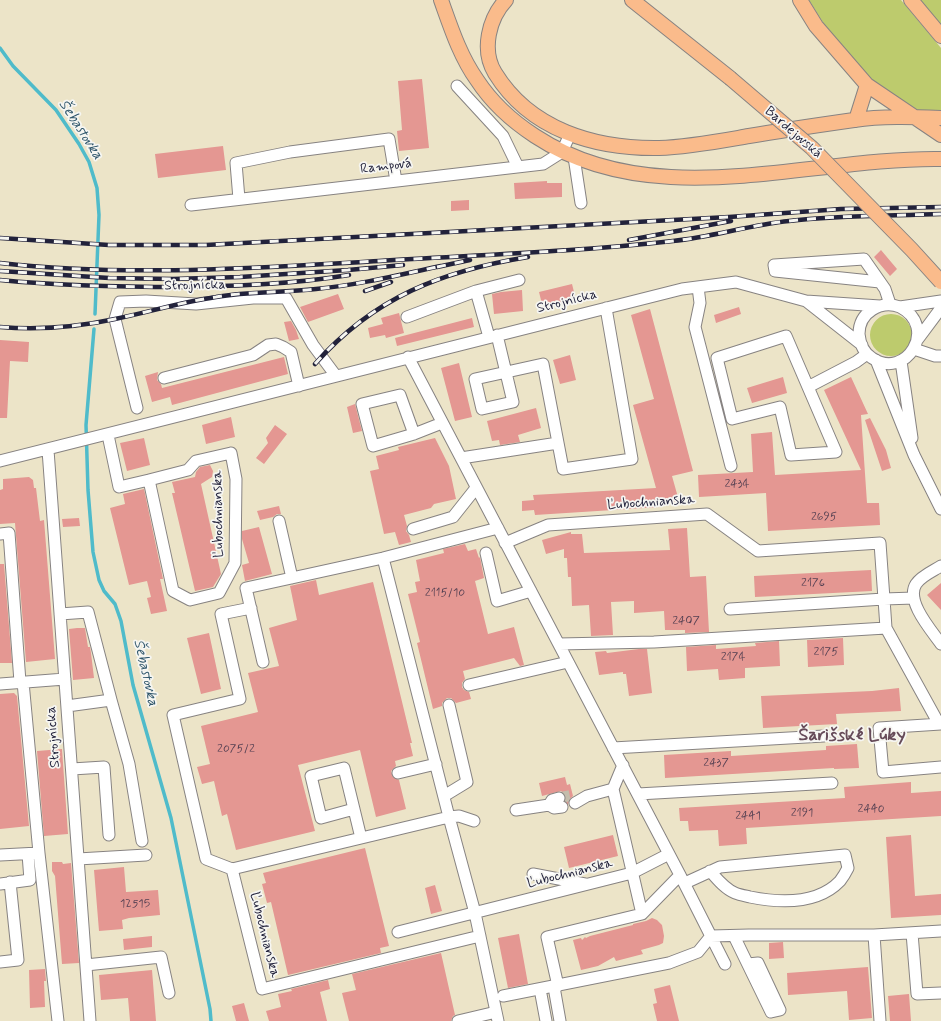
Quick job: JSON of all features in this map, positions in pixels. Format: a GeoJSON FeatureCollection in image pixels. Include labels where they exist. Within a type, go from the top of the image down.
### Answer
{"type":"FeatureCollection","features":[{"type":"Feature","properties":{"kind":"main road"},"geometry":{"type":"LineString","coordinates":[[441,0],[466,63],[495,104],[527,131],[568,154],[593,164],[620,171],[656,176],[701,178],[798,171],[889,160],[941,159]]}},
{"type":"Feature","properties":{"kind":"main road"},"geometry":{"type":"LineString","coordinates":[[506,0],[502,4],[492,23],[490,33],[488,50],[493,69],[502,84],[519,103],[533,115],[556,129],[584,139],[636,148],[661,148],[856,120],[912,117],[941,118]]}},
{"type":"Feature","properties":{"kind":"main road","name":"Bardejovská"},"geometry":{"type":"LineString","coordinates":[[632,0],[730,78],[812,148],[912,250],[941,282]]}},
{"type":"Feature","properties":{"kind":"main road"},"geometry":{"type":"LineString","coordinates":[[800,0],[816,26],[867,85],[912,117],[941,134]]}},
{"type":"Feature","properties":{"kind":"main road"},"geometry":{"type":"LineString","coordinates":[[910,0],[941,36]]}},
{"type":"Feature","properties":{"kind":"main road"},"geometry":{"type":"LineString","coordinates":[[856,120],[867,85]]}},
{"type":"Feature","properties":{"kind":"street"},"geometry":{"type":"LineString","coordinates":[[457,86],[503,136],[518,167]]}},
{"type":"Feature","properties":{"kind":"street"},"geometry":{"type":"LineString","coordinates":[[570,134],[568,154],[581,202]]}},
{"type":"Feature","properties":{"kind":"street"},"geometry":{"type":"LineString","coordinates":[[239,199],[236,163],[290,152],[389,139],[396,181]]}},
{"type":"Feature","properties":{"kind":"street","name":"Rampová"},"geometry":{"type":"LineString","coordinates":[[191,205],[543,164],[568,154]]}},
{"type":"Feature","properties":{"kind":"street"},"geometry":{"type":"LineString","coordinates":[[880,282],[775,271],[774,265],[864,259],[885,289],[890,306]]}},
{"type":"Feature","properties":{"kind":"street"},"geometry":{"type":"LineString","coordinates":[[406,317],[476,291],[519,280]]}},
{"type":"Feature","properties":{"kind":"street","name":"Strojnícka"},"geometry":{"type":"LineString","coordinates":[[0,461],[682,289],[736,282],[806,301]]}},
{"type":"Feature","properties":{"kind":"street"},"geometry":{"type":"LineString","coordinates":[[698,287],[700,303],[695,327],[731,466]]}},
{"type":"Feature","properties":{"kind":"street"},"geometry":{"type":"LineString","coordinates":[[476,291],[506,372],[543,364],[563,469],[632,459],[606,308]]}},
{"type":"Feature","properties":{"kind":"street","name":"Strojnícka"},"geometry":{"type":"LineString","coordinates":[[137,408],[115,319],[120,302],[146,301],[196,304],[253,298],[286,298],[313,345],[336,376]]}},
{"type":"Feature","properties":{"kind":"street"},"geometry":{"type":"LineString","coordinates":[[806,301],[890,306],[941,301]]}},
{"type":"Feature","properties":{"kind":"street"},"geometry":{"type":"LineString","coordinates":[[806,301],[868,353],[889,363],[908,357],[941,308]]}},
{"type":"Feature","properties":{"kind":"street"},"geometry":{"type":"LineString","coordinates":[[916,344],[918,329],[908,312],[890,306],[868,313],[861,324],[860,337],[914,455],[941,509]]}},
{"type":"Feature","properties":{"kind":"street"},"geometry":{"type":"LineString","coordinates":[[786,336],[808,387],[836,452],[791,455],[780,406],[732,419],[717,358],[786,336]]}},
{"type":"Feature","properties":{"kind":"street"},"geometry":{"type":"LineString","coordinates":[[164,378],[254,356],[268,345],[276,344],[291,352],[299,386]]}},
{"type":"Feature","properties":{"kind":"street"},"geometry":{"type":"LineString","coordinates":[[916,344],[935,356],[941,356]]}},
{"type":"Feature","properties":{"kind":"street"},"geometry":{"type":"LineString","coordinates":[[808,387],[856,362],[868,353]]}},
{"type":"Feature","properties":{"kind":"street"},"geometry":{"type":"LineString","coordinates":[[408,357],[670,854],[725,964]]}},
{"type":"Feature","properties":{"kind":"street"},"geometry":{"type":"LineString","coordinates":[[901,360],[914,455]]}},
{"type":"Feature","properties":{"kind":"street"},"geometry":{"type":"LineString","coordinates":[[414,434],[400,395],[362,404],[373,446],[414,434],[442,423]]}},
{"type":"Feature","properties":{"kind":"street","name":"Ľubochnianska"},"geometry":{"type":"LineString","coordinates":[[108,435],[119,487],[188,470],[196,461],[231,453],[236,479],[235,563],[218,594],[190,600],[173,591],[149,480]]}},
{"type":"Feature","properties":{"kind":"street"},"geometry":{"type":"LineString","coordinates":[[461,458],[558,444]]}},
{"type":"Feature","properties":{"kind":"street","name":"Strojnícka"},"geometry":{"type":"LineString","coordinates":[[48,450],[90,1021]]}},
{"type":"Feature","properties":{"kind":"street"},"geometry":{"type":"LineString","coordinates":[[412,529],[453,517],[476,488]]}},
{"type":"Feature","properties":{"kind":"street","name":"Ľubochnianska"},"geometry":{"type":"LineString","coordinates":[[506,543],[548,526],[707,514],[758,551],[880,544],[886,628]]}},
{"type":"Feature","properties":{"kind":"street"},"geometry":{"type":"LineString","coordinates":[[279,521],[292,578]]}},
{"type":"Feature","properties":{"kind":"street"},"geometry":{"type":"LineString","coordinates":[[262,662],[246,588],[383,558],[498,528]]}},
{"type":"Feature","properties":{"kind":"street","name":"Strojnícka"},"geometry":{"type":"LineString","coordinates":[[0,534],[9,533],[22,682],[33,853],[58,1021]]}},
{"type":"Feature","properties":{"kind":"street"},"geometry":{"type":"LineString","coordinates":[[486,553],[497,601],[531,591]]}},
{"type":"Feature","properties":{"kind":"street"},"geometry":{"type":"LineString","coordinates":[[383,558],[475,913],[497,1017],[458,1021]]}},
{"type":"Feature","properties":{"kind":"street"},"geometry":{"type":"LineString","coordinates":[[941,566],[917,583],[914,587],[914,598],[918,610],[941,644]]}},
{"type":"Feature","properties":{"kind":"street"},"geometry":{"type":"LineString","coordinates":[[730,609],[884,598],[914,598]]}},
{"type":"Feature","properties":{"kind":"street"},"geometry":{"type":"LineString","coordinates":[[251,608],[221,614],[240,699],[173,715],[206,859],[232,869],[449,817],[459,816],[474,821]]}},
{"type":"Feature","properties":{"kind":"street"},"geometry":{"type":"LineString","coordinates":[[60,614],[88,612],[129,764],[142,841]]}},
{"type":"Feature","properties":{"kind":"street"},"geometry":{"type":"LineString","coordinates":[[559,644],[654,642],[886,628],[940,724],[879,728],[883,772],[941,767]]}},
{"type":"Feature","properties":{"kind":"street"},"geometry":{"type":"LineString","coordinates":[[468,686],[568,662]]}},
{"type":"Feature","properties":{"kind":"street"},"geometry":{"type":"LineString","coordinates":[[0,684],[65,679]]}},
{"type":"Feature","properties":{"kind":"street"},"geometry":{"type":"LineString","coordinates":[[67,706],[112,700]]}},
{"type":"Feature","properties":{"kind":"street"},"geometry":{"type":"LineString","coordinates":[[444,796],[467,782],[449,705]]}},
{"type":"Feature","properties":{"kind":"street"},"geometry":{"type":"LineString","coordinates":[[614,748],[824,736]]}},
{"type":"Feature","properties":{"kind":"street"},"geometry":{"type":"LineString","coordinates":[[398,773],[436,764]]}},
{"type":"Feature","properties":{"kind":"street"},"geometry":{"type":"LineString","coordinates":[[623,766],[612,789],[642,914]]}},
{"type":"Feature","properties":{"kind":"street"},"geometry":{"type":"LineString","coordinates":[[72,769],[104,767],[109,835]]}},
{"type":"Feature","properties":{"kind":"street"},"geometry":{"type":"LineString","coordinates":[[354,809],[322,818],[311,776],[344,768],[354,809],[361,838]]}},
{"type":"Feature","properties":{"kind":"street"},"geometry":{"type":"LineString","coordinates":[[638,794],[832,783]]}},
{"type":"Feature","properties":{"kind":"street"},"geometry":{"type":"LineString","coordinates":[[574,799],[612,789]]}},
{"type":"Feature","properties":{"kind":"street"},"geometry":{"type":"LineString","coordinates":[[516,810],[549,805],[554,808],[561,802]]}},
{"type":"Feature","properties":{"kind":"street"},"geometry":{"type":"LineString","coordinates":[[0,855],[33,853]]}},
{"type":"Feature","properties":{"kind":"street","name":"Strojnícka"},"geometry":{"type":"LineString","coordinates":[[0,962],[18,960],[5,883],[30,880],[33,853]]}},
{"type":"Feature","properties":{"kind":"street","name":"Ľubochnianska"},"geometry":{"type":"LineString","coordinates":[[398,932],[632,873],[670,854]]}},
{"type":"Feature","properties":{"kind":"street"},"geometry":{"type":"LineString","coordinates":[[78,859],[146,855]]}},
{"type":"Feature","properties":{"kind":"street"},"geometry":{"type":"LineString","coordinates":[[560,1021],[556,986],[547,937],[642,914],[682,879],[720,867],[845,856],[848,868],[840,880],[823,894],[802,900],[781,902],[735,893],[723,886],[710,871]]}},
{"type":"Feature","properties":{"kind":"street","name":"Ľubochnianska"},"geometry":{"type":"LineString","coordinates":[[232,869],[262,989],[480,936]]}},
{"type":"Feature","properties":{"kind":"street"},"geometry":{"type":"LineString","coordinates":[[533,874],[588,884]]}},
{"type":"Feature","properties":{"kind":"street"},"geometry":{"type":"LineString","coordinates":[[711,936],[874,935],[941,931]]}},
{"type":"Feature","properties":{"kind":"street"},"geometry":{"type":"LineString","coordinates":[[912,933],[917,994],[941,993]]}},
{"type":"Feature","properties":{"kind":"street"},"geometry":{"type":"LineString","coordinates":[[874,935],[880,1021]]}},
{"type":"Feature","properties":{"kind":"street"},"geometry":{"type":"LineString","coordinates":[[503,996],[668,963],[698,952],[711,936]]}},
{"type":"Feature","properties":{"kind":"street"},"geometry":{"type":"LineString","coordinates":[[734,936],[748,964]]}},
{"type":"Feature","properties":{"kind":"street"},"geometry":{"type":"LineString","coordinates":[[86,965],[161,957],[170,993]]}},
{"type":"Feature","properties":{"kind":"street"},"geometry":{"type":"LineString","coordinates":[[540,989],[546,1021]]}},
{"type":"Feature","properties":{"kind":"green space"},"geometry":{"type":"Polygon","coordinates":[[[809,0],[901,0],[941,48],[941,110],[912,110],[875,82],[862,70],[824,24],[809,0]]]}},
{"type":"Feature","properties":{"kind":"green space"},"geometry":{"type":"Polygon","coordinates":[[[911,0],[941,0],[941,35],[911,0]]]}},
{"type":"Feature","properties":{"kind":"green space"},"geometry":{"type":"Polygon","coordinates":[[[887,314],[895,314],[903,317],[909,323],[912,335],[909,347],[903,353],[895,356],[887,356],[879,353],[873,347],[870,339],[870,331],[873,323],[879,317],[887,314]]]}},
{"type":"Feature","properties":{"kind":"building"},"geometry":{"type":"Polygon","coordinates":[[[422,79],[429,148],[399,151],[397,131],[402,130],[398,81],[422,79]]]}},
{"type":"Feature","properties":{"kind":"building"},"geometry":{"type":"Polygon","coordinates":[[[223,146],[226,170],[158,178],[155,154],[223,146]]]}},
{"type":"Feature","properties":{"kind":"building"},"geometry":{"type":"Polygon","coordinates":[[[547,181],[547,183],[562,183],[562,197],[515,199],[514,183],[547,181]]]}},
{"type":"Feature","properties":{"kind":"building"},"geometry":{"type":"Polygon","coordinates":[[[469,200],[469,210],[451,211],[451,201],[469,200]]]}},
{"type":"Feature","properties":{"kind":"building"},"geometry":{"type":"Polygon","coordinates":[[[881,250],[897,269],[890,276],[874,257],[881,250]]]}},
{"type":"Feature","properties":{"kind":"building"},"geometry":{"type":"Polygon","coordinates":[[[572,284],[576,300],[543,308],[539,292],[572,284]]]}},
{"type":"Feature","properties":{"kind":"building"},"geometry":{"type":"Polygon","coordinates":[[[522,290],[523,311],[494,314],[492,294],[522,290]]]}},
{"type":"Feature","properties":{"kind":"building"},"geometry":{"type":"Polygon","coordinates":[[[338,294],[344,309],[308,322],[300,307],[338,294]]]}},
{"type":"Feature","properties":{"kind":"building"},"geometry":{"type":"Polygon","coordinates":[[[739,307],[741,314],[716,323],[714,315],[739,307]]]}},
{"type":"Feature","properties":{"kind":"building"},"geometry":{"type":"Polygon","coordinates":[[[650,309],[693,471],[672,476],[679,501],[660,507],[535,515],[534,510],[522,511],[522,501],[534,500],[533,495],[656,488],[633,405],[654,399],[631,315],[650,309]]]}},
{"type":"Feature","properties":{"kind":"building"},"geometry":{"type":"Polygon","coordinates":[[[399,313],[404,333],[386,338],[385,335],[370,338],[368,328],[383,324],[381,318],[399,313]]]}},
{"type":"Feature","properties":{"kind":"building"},"geometry":{"type":"Polygon","coordinates":[[[472,318],[474,327],[397,346],[395,338],[472,318]]]}},
{"type":"Feature","properties":{"kind":"building"},"geometry":{"type":"Polygon","coordinates":[[[291,321],[299,339],[289,341],[284,322],[291,321]]]}},
{"type":"Feature","properties":{"kind":"building"},"geometry":{"type":"Polygon","coordinates":[[[0,340],[29,342],[28,362],[10,361],[7,418],[0,418],[0,340]]]}},
{"type":"Feature","properties":{"kind":"building"},"geometry":{"type":"Polygon","coordinates":[[[570,355],[576,380],[560,384],[553,360],[570,355]]]}},
{"type":"Feature","properties":{"kind":"building"},"geometry":{"type":"Polygon","coordinates":[[[284,357],[288,374],[172,405],[170,397],[152,402],[145,376],[158,372],[157,380],[161,384],[162,388],[284,357]]]}},
{"type":"Feature","properties":{"kind":"building"},"geometry":{"type":"Polygon","coordinates":[[[459,363],[472,417],[455,421],[441,368],[459,363]]]}},
{"type":"Feature","properties":{"kind":"building"},"geometry":{"type":"Polygon","coordinates":[[[783,377],[787,393],[752,403],[747,388],[783,377]]]}},
{"type":"Feature","properties":{"kind":"building"},"geometry":{"type":"Polygon","coordinates":[[[851,377],[868,414],[861,415],[867,503],[879,503],[880,525],[768,531],[766,493],[699,497],[698,475],[753,472],[751,434],[772,432],[775,475],[861,470],[824,390],[851,377]]]}},
{"type":"Feature","properties":{"kind":"building"},"geometry":{"type":"Polygon","coordinates":[[[355,404],[362,431],[353,433],[347,407],[355,404]]]}},
{"type":"Feature","properties":{"kind":"building"},"geometry":{"type":"Polygon","coordinates":[[[536,408],[541,428],[518,435],[520,442],[500,445],[499,440],[492,441],[487,421],[536,408]]]}},
{"type":"Feature","properties":{"kind":"building"},"geometry":{"type":"Polygon","coordinates":[[[231,417],[235,437],[206,444],[202,425],[231,417]]]}},
{"type":"Feature","properties":{"kind":"building"},"geometry":{"type":"Polygon","coordinates":[[[870,418],[886,450],[891,468],[882,471],[865,420],[870,418]]]}},
{"type":"Feature","properties":{"kind":"building"},"geometry":{"type":"Polygon","coordinates":[[[275,425],[287,434],[264,464],[256,458],[268,443],[266,438],[275,425]]]}},
{"type":"Feature","properties":{"kind":"building"},"geometry":{"type":"Polygon","coordinates":[[[144,438],[150,465],[127,471],[120,443],[144,438]]]}},
{"type":"Feature","properties":{"kind":"building"},"geometry":{"type":"Polygon","coordinates":[[[435,438],[449,466],[456,499],[434,504],[431,508],[404,515],[407,526],[406,531],[411,542],[399,545],[395,532],[384,534],[370,471],[379,469],[376,456],[399,450],[398,447],[435,438]]]}},
{"type":"Feature","properties":{"kind":"building"},"geometry":{"type":"Polygon","coordinates":[[[210,465],[213,471],[212,477],[201,484],[221,574],[213,587],[195,591],[172,493],[175,493],[172,482],[195,477],[196,472],[200,467],[210,465]]]}},
{"type":"Feature","properties":{"kind":"building"},"geometry":{"type":"Polygon","coordinates":[[[29,477],[33,480],[34,488],[36,488],[40,521],[44,520],[55,659],[26,662],[15,523],[0,524],[0,490],[3,489],[3,479],[29,477]]]}},
{"type":"Feature","properties":{"kind":"building"},"geometry":{"type":"Polygon","coordinates":[[[144,489],[163,579],[160,579],[167,611],[151,614],[147,598],[151,597],[147,581],[129,585],[110,508],[125,504],[123,494],[144,489]]]}},
{"type":"Feature","properties":{"kind":"building"},"geometry":{"type":"Polygon","coordinates":[[[279,506],[281,514],[260,520],[257,511],[279,506]]]}},
{"type":"Feature","properties":{"kind":"building"},"geometry":{"type":"Polygon","coordinates":[[[79,518],[80,526],[63,527],[62,519],[79,518]]]}},
{"type":"Feature","properties":{"kind":"building"},"geometry":{"type":"Polygon","coordinates":[[[259,527],[272,574],[245,581],[242,565],[249,563],[242,539],[242,531],[259,527]]]}},
{"type":"Feature","properties":{"kind":"building"},"geometry":{"type":"Polygon","coordinates":[[[687,528],[690,577],[706,576],[709,632],[685,633],[685,630],[665,630],[664,611],[634,613],[634,601],[611,602],[613,635],[591,636],[589,605],[572,606],[571,577],[568,577],[567,558],[564,558],[564,549],[546,554],[542,540],[571,532],[571,534],[582,534],[584,553],[670,550],[668,529],[687,528]]]}},
{"type":"Feature","properties":{"kind":"building"},"geometry":{"type":"Polygon","coordinates":[[[465,544],[468,551],[476,549],[479,558],[480,557],[484,578],[475,581],[488,634],[514,627],[524,665],[520,666],[514,658],[463,671],[465,679],[462,683],[462,687],[464,690],[469,692],[471,699],[456,703],[451,698],[447,698],[442,703],[442,706],[433,709],[417,643],[420,642],[408,594],[417,592],[415,582],[420,581],[416,560],[444,553],[443,549],[465,544]]]}},
{"type":"Feature","properties":{"kind":"building"},"geometry":{"type":"Polygon","coordinates":[[[0,564],[4,564],[12,663],[0,663],[0,564]]]}},
{"type":"Feature","properties":{"kind":"building"},"geometry":{"type":"Polygon","coordinates":[[[871,570],[872,591],[755,597],[754,576],[871,570]]]}},
{"type":"Feature","properties":{"kind":"building"},"geometry":{"type":"Polygon","coordinates":[[[316,580],[319,595],[373,582],[412,743],[410,743],[413,756],[395,761],[396,766],[391,771],[393,777],[399,780],[406,809],[376,817],[360,750],[298,765],[315,831],[236,850],[227,814],[222,816],[214,781],[202,784],[197,767],[210,764],[201,726],[258,712],[248,673],[279,666],[269,628],[297,620],[290,586],[316,580]]]}},
{"type":"Feature","properties":{"kind":"building"},"geometry":{"type":"Polygon","coordinates":[[[941,583],[941,610],[927,595],[941,583]]]}},
{"type":"Feature","properties":{"kind":"building"},"geometry":{"type":"Polygon","coordinates":[[[85,628],[88,647],[90,647],[94,678],[73,680],[69,629],[85,628]]]}},
{"type":"Feature","properties":{"kind":"building"},"geometry":{"type":"Polygon","coordinates":[[[209,633],[221,689],[201,694],[187,638],[209,633]]]}},
{"type":"Feature","properties":{"kind":"building"},"geometry":{"type":"Polygon","coordinates":[[[843,638],[844,665],[808,667],[807,640],[843,638]]]}},
{"type":"Feature","properties":{"kind":"building"},"geometry":{"type":"Polygon","coordinates":[[[779,641],[780,666],[745,668],[745,678],[719,680],[718,669],[687,671],[686,647],[716,645],[716,649],[756,646],[755,643],[779,641]]]}},
{"type":"Feature","properties":{"kind":"building"},"geometry":{"type":"Polygon","coordinates":[[[647,649],[652,693],[629,696],[626,674],[623,674],[623,672],[599,675],[595,652],[606,651],[607,653],[647,649]]]}},
{"type":"Feature","properties":{"kind":"building"},"geometry":{"type":"Polygon","coordinates":[[[899,688],[901,711],[836,714],[837,724],[763,728],[761,696],[872,691],[899,688]]]}},
{"type":"Feature","properties":{"kind":"building"},"geometry":{"type":"Polygon","coordinates":[[[14,693],[17,696],[29,826],[0,829],[0,694],[14,693]]]}},
{"type":"Feature","properties":{"kind":"building"},"geometry":{"type":"Polygon","coordinates":[[[857,744],[859,768],[834,768],[665,778],[664,755],[731,751],[731,756],[826,750],[826,746],[857,744]]]}},
{"type":"Feature","properties":{"kind":"building"},"geometry":{"type":"Polygon","coordinates":[[[62,749],[68,834],[44,836],[37,751],[62,749]]]}},
{"type":"Feature","properties":{"kind":"building"},"geometry":{"type":"Polygon","coordinates":[[[565,777],[567,785],[570,784],[573,796],[569,800],[568,805],[565,801],[566,796],[561,791],[542,796],[539,783],[565,777]]]}},
{"type":"Feature","properties":{"kind":"building"},"geometry":{"type":"Polygon","coordinates":[[[911,782],[911,793],[941,791],[941,816],[746,828],[747,844],[719,846],[718,830],[689,831],[688,821],[680,821],[679,808],[845,798],[844,787],[911,782]]]}},
{"type":"Feature","properties":{"kind":"building"},"geometry":{"type":"Polygon","coordinates":[[[613,835],[618,856],[569,868],[564,847],[613,835]]]}},
{"type":"Feature","properties":{"kind":"building"},"geometry":{"type":"Polygon","coordinates":[[[911,835],[915,896],[941,894],[941,915],[891,918],[886,837],[911,835]]]}},
{"type":"Feature","properties":{"kind":"building"},"geometry":{"type":"Polygon","coordinates":[[[365,848],[389,946],[380,948],[381,953],[288,975],[271,902],[267,903],[262,884],[266,883],[263,873],[365,848]]]}},
{"type":"Feature","properties":{"kind":"building"},"geometry":{"type":"Polygon","coordinates":[[[52,862],[62,862],[63,864],[71,863],[79,963],[62,964],[55,876],[52,871],[52,862]]]}},
{"type":"Feature","properties":{"kind":"building"},"geometry":{"type":"Polygon","coordinates":[[[124,867],[126,892],[158,890],[160,915],[129,918],[122,920],[123,929],[99,931],[94,870],[124,867]]]}},
{"type":"Feature","properties":{"kind":"building"},"geometry":{"type":"Polygon","coordinates":[[[435,885],[442,911],[431,914],[425,888],[435,885]]]}},
{"type":"Feature","properties":{"kind":"building"},"geometry":{"type":"Polygon","coordinates":[[[652,918],[657,920],[662,925],[664,936],[663,943],[641,950],[643,954],[616,961],[614,957],[598,966],[581,970],[573,940],[581,938],[582,940],[585,937],[586,938],[633,925],[652,918]]]}},
{"type":"Feature","properties":{"kind":"building"},"geometry":{"type":"Polygon","coordinates":[[[519,934],[528,984],[508,988],[498,938],[519,934]]]}},
{"type":"Feature","properties":{"kind":"building"},"geometry":{"type":"Polygon","coordinates":[[[152,936],[152,947],[124,950],[123,939],[152,936]]]}},
{"type":"Feature","properties":{"kind":"building"},"geometry":{"type":"Polygon","coordinates":[[[783,942],[784,958],[769,959],[769,943],[783,942]]]}},
{"type":"Feature","properties":{"kind":"building"},"geometry":{"type":"Polygon","coordinates":[[[441,953],[455,1015],[451,1021],[349,1021],[342,993],[356,990],[352,974],[441,953]]]}},
{"type":"Feature","properties":{"kind":"building"},"geometry":{"type":"Polygon","coordinates":[[[868,967],[872,1018],[849,1020],[847,991],[788,995],[787,973],[868,967]]]}},
{"type":"Feature","properties":{"kind":"building"},"geometry":{"type":"Polygon","coordinates":[[[45,969],[45,1007],[30,1008],[29,970],[45,969]]]}},
{"type":"Feature","properties":{"kind":"building"},"geometry":{"type":"Polygon","coordinates":[[[152,970],[156,1021],[130,1021],[128,998],[101,1000],[99,975],[152,970]]]}},
{"type":"Feature","properties":{"kind":"building"},"geometry":{"type":"Polygon","coordinates":[[[328,980],[330,989],[320,992],[327,1021],[269,1021],[266,1011],[281,1007],[278,994],[292,991],[291,989],[328,980]]]}},
{"type":"Feature","properties":{"kind":"building"},"geometry":{"type":"Polygon","coordinates":[[[670,985],[679,1021],[657,1021],[653,1004],[657,1003],[654,989],[670,985]]]}},
{"type":"Feature","properties":{"kind":"building"},"geometry":{"type":"Polygon","coordinates":[[[909,994],[911,1021],[890,1021],[888,996],[909,994]]]}},
{"type":"Feature","properties":{"kind":"building"},"geometry":{"type":"Polygon","coordinates":[[[244,1003],[249,1021],[236,1021],[232,1006],[244,1003]]]}},
{"type":"Feature","properties":{"kind":"waterway","name":"Šebastovka"},"geometry":{"type":"LineString","coordinates":[[0,48],[13,66],[56,110],[79,144],[89,162],[97,188],[99,215],[95,314]]}},
{"type":"Feature","properties":{"kind":"waterway","name":"Šebastovka"},"geometry":{"type":"LineString","coordinates":[[94,329],[86,425],[88,490],[93,552],[99,580],[104,591],[115,604],[121,621],[133,685],[171,818],[210,1009],[211,1021]]}},
{"type":"Feature","properties":{"kind":"tunnel"},"geometry":{"type":"LineString","coordinates":[[559,798],[573,795]]}},
{"type":"Feature","properties":{"kind":"railway"},"geometry":{"type":"LineString","coordinates":[[0,238],[109,245],[206,245],[729,217],[841,209],[941,207]]}},
{"type":"Feature","properties":{"kind":"railway"},"geometry":{"type":"LineString","coordinates":[[0,263],[95,270],[190,270],[284,266],[600,248],[688,239],[760,225],[808,219],[941,214]]}},
{"type":"Feature","properties":{"kind":"railway"},"geometry":{"type":"LineString","coordinates":[[629,240],[731,221]]}},
{"type":"Feature","properties":{"kind":"railway"},"geometry":{"type":"LineString","coordinates":[[315,364],[361,321],[386,304],[411,291],[438,279],[467,270],[528,257]]}},
{"type":"Feature","properties":{"kind":"railway"},"geometry":{"type":"LineString","coordinates":[[437,267],[470,260]]}},
{"type":"Feature","properties":{"kind":"railway"},"geometry":{"type":"LineString","coordinates":[[0,271],[109,278],[173,279],[240,277],[403,265]]}},
{"type":"Feature","properties":{"kind":"railway"},"geometry":{"type":"LineString","coordinates":[[0,327],[43,328],[87,324],[216,297],[347,285],[441,266]]}},
{"type":"Feature","properties":{"kind":"railway"},"geometry":{"type":"LineString","coordinates":[[0,280],[91,286],[182,287],[308,281],[349,275]]}},
{"type":"Feature","properties":{"kind":"railway"},"geometry":{"type":"LineString","coordinates":[[365,291],[391,282]]}},
{"type":"Feature","properties":{"kind":"district","name":"Šarišské Lúky"},"geometry":{"type":"Point","coordinates":[852,736]}}]}
